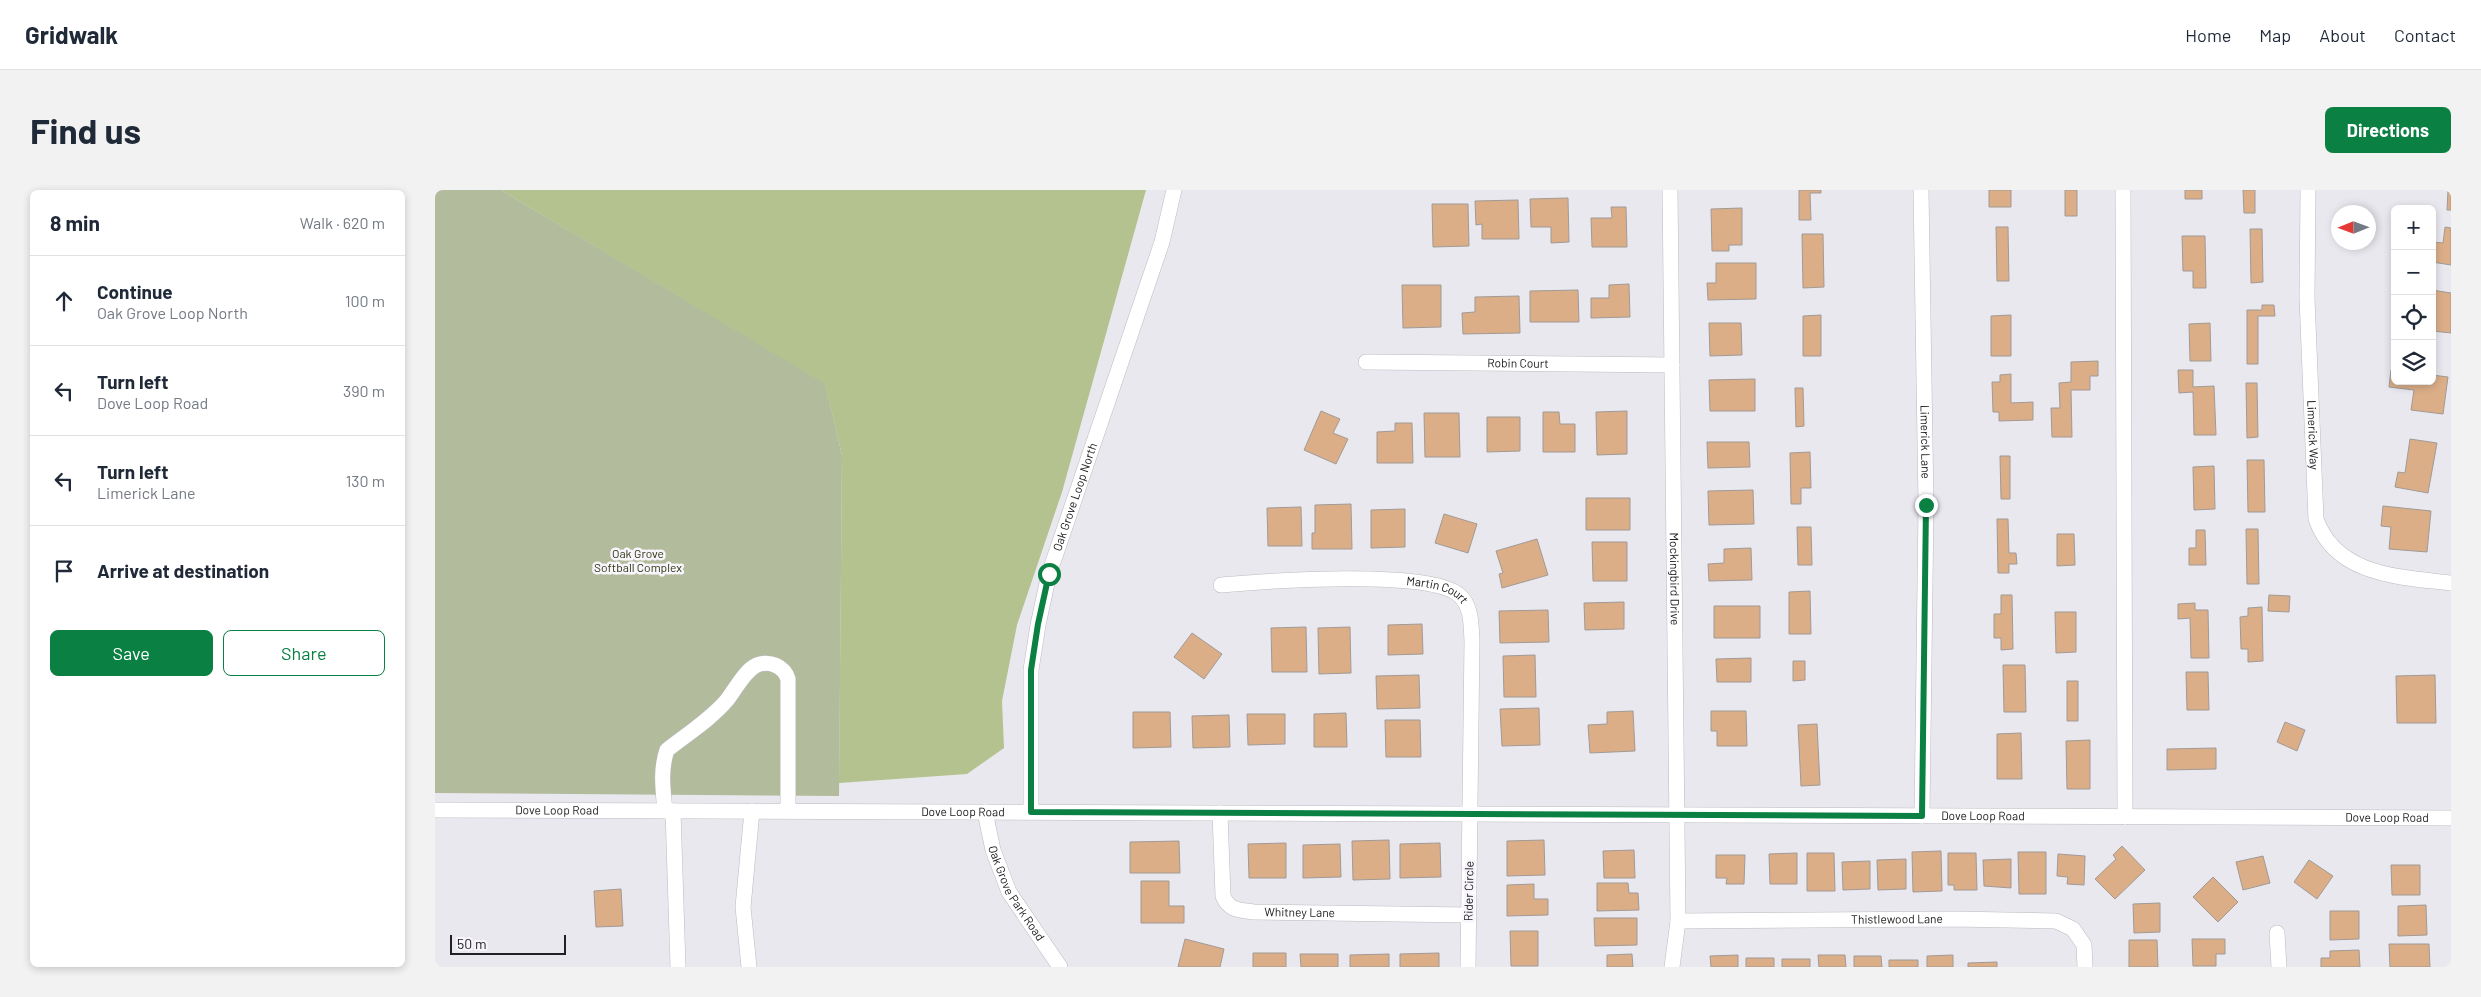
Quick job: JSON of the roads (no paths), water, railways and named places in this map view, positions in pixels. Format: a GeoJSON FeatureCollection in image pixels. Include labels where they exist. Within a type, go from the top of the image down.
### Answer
{"type":"FeatureCollection","features":[{"type":"Feature","properties":{"kind":"street","name":"Oak Grove Loop North"},"geometry":{"type":"LineString","coordinates":[[1031,812],[1031,670],[1038,624],[1049,574],[1162,242],[1174,190]]}},
{"type":"Feature","properties":{"kind":"street","name":"Mockingbird Drive"},"geometry":{"type":"LineString","coordinates":[[1670,190],[1677,921],[1672,967]]}},
{"type":"Feature","properties":{"kind":"street","name":"Limerick Lane"},"geometry":{"type":"LineString","coordinates":[[1921,190],[1926,505],[1922,816]]}},
{"type":"Feature","properties":{"kind":"street"},"geometry":{"type":"LineString","coordinates":[[2123,190],[2125,817]]}},
{"type":"Feature","properties":{"kind":"street","name":"Limerick Way"},"geometry":{"type":"LineString","coordinates":[[2308,190],[2307,298],[2315,519],[2321,534],[2347,559],[2366,569],[2389,576],[2451,583]]}},
{"type":"Feature","properties":{"kind":"street","name":"Robin Court"},"geometry":{"type":"LineString","coordinates":[[1366,362],[1672,365]]}},
{"type":"Feature","properties":{"kind":"street","name":"Martin Court"},"geometry":{"type":"LineString","coordinates":[[1221,585],[1291,579],[1405,580],[1443,587],[1457,593],[1465,602],[1470,617],[1472,641],[1471,814]]}},
{"type":"Feature","properties":{"kind":"street"},"geometry":{"type":"LineString","coordinates":[[678,967],[669,811],[662,776],[663,762],[667,750],[724,703],[750,669],[764,663],[779,666],[789,679],[788,811]]}},
{"type":"Feature","properties":{"kind":"street","name":"Dove Loop Road"},"geometry":{"type":"LineString","coordinates":[[435,810],[2451,818]]}},
{"type":"Feature","properties":{"kind":"street"},"geometry":{"type":"LineString","coordinates":[[749,967],[743,906],[752,811]]}},
{"type":"Feature","properties":{"kind":"street","name":"Oak Grove Park Road"},"geometry":{"type":"LineString","coordinates":[[985,812],[993,850],[1009,892],[1060,967]]}},
{"type":"Feature","properties":{"kind":"street","name":"Whitney Lane"},"geometry":{"type":"LineString","coordinates":[[1220,813],[1223,896],[1226,904],[1233,909],[1264,912],[1468,915]]}},
{"type":"Feature","properties":{"kind":"street","name":"Rider Circle"},"geometry":{"type":"LineString","coordinates":[[1468,967],[1471,814]]}},
{"type":"Feature","properties":{"kind":"street","name":"Thistlewood Lane"},"geometry":{"type":"LineString","coordinates":[[1677,921],[2056,921],[2073,928],[2084,945],[2085,967]]}},
{"type":"Feature","properties":{"kind":"street"},"geometry":{"type":"LineString","coordinates":[[2277,933],[2279,967]]}},
{"type":"Feature","properties":{"kind":"park label","name":"Oak Grove Softball Complex"},"geometry":{"type":"Point","coordinates":[638,561]}}]}
